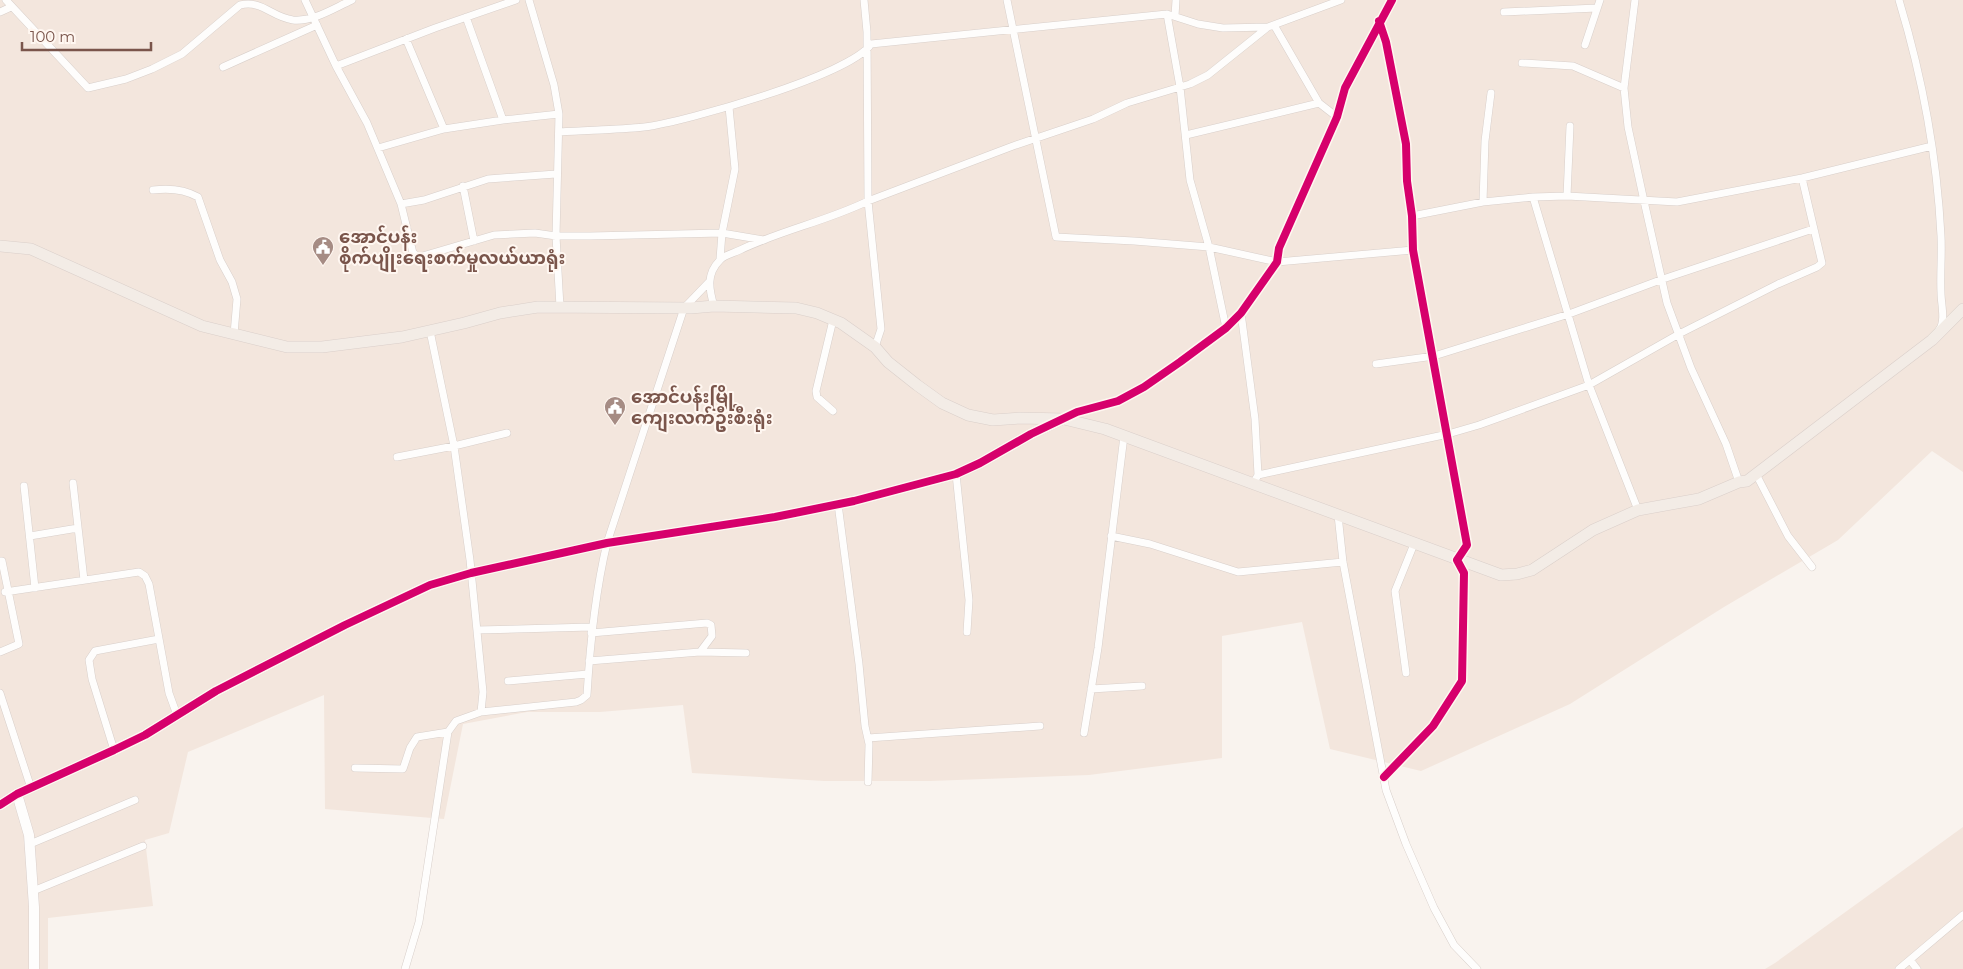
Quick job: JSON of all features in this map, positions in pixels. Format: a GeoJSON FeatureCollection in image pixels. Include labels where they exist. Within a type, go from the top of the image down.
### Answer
{"type":"FeatureCollection","features":[{"type":"Feature","properties":{"kind":"main road"},"geometry":{"type":"LineString","coordinates":[[0,246],[31,249],[202,326],[287,347],[322,347],[402,337],[500,313],[538,307],[684,308],[714,306],[796,308],[817,313],[833,320],[875,347],[888,362],[942,403],[968,415],[993,420],[1020,418],[1064,419],[1105,430],[1256,479],[1338,515],[1501,574],[1517,574],[1532,570],[1593,530],[1638,510],[1699,499],[1739,482],[1747,481],[1932,340],[1963,309]]}},
{"type":"Feature","properties":{"kind":"street"},"geometry":{"type":"LineString","coordinates":[[6,0],[88,88],[126,79],[182,54],[240,5],[248,2],[254,1],[277,15],[294,20],[313,17],[352,0]]}},
{"type":"Feature","properties":{"kind":"street"},"geometry":{"type":"LineString","coordinates":[[305,0],[336,66],[368,123],[401,204],[414,253],[419,257],[494,235],[535,233],[556,236],[722,233],[765,240]]}},
{"type":"Feature","properties":{"kind":"street"},"geometry":{"type":"LineString","coordinates":[[336,66],[516,0]]}},
{"type":"Feature","properties":{"kind":"street"},"geometry":{"type":"LineString","coordinates":[[529,0],[554,86],[559,114],[560,132],[556,174],[556,236],[560,307]]}},
{"type":"Feature","properties":{"kind":"street"},"geometry":{"type":"LineString","coordinates":[[864,0],[867,50],[868,201],[881,329],[875,347]]}},
{"type":"Feature","properties":{"kind":"street"},"geometry":{"type":"LineString","coordinates":[[1007,0],[1056,237],[1134,240],[1209,247],[1277,262],[1413,250]]}},
{"type":"Feature","properties":{"kind":"street"},"geometry":{"type":"LineString","coordinates":[[1175,16],[1176,0]]}},
{"type":"Feature","properties":{"kind":"street"},"geometry":{"type":"LineString","coordinates":[[560,132],[645,127],[729,107],[838,68],[867,50],[871,44],[1167,14],[1198,24],[1223,28],[1271,26],[1342,0]]}},
{"type":"Feature","properties":{"kind":"street"},"geometry":{"type":"LineString","coordinates":[[0,805],[17,794],[145,735],[216,691],[410,594],[471,573],[607,543],[775,517],[838,504],[956,474],[1077,412],[1118,401],[1144,387],[1226,328],[1241,313],[1277,262],[1279,248],[1337,117],[1345,88],[1379,21],[1392,0]]}},
{"type":"Feature","properties":{"kind":"street"},"geometry":{"type":"LineString","coordinates":[[1585,45],[1600,0]]}},
{"type":"Feature","properties":{"kind":"street"},"geometry":{"type":"LineString","coordinates":[[1635,0],[1624,88],[1628,127],[1667,303],[1691,368],[1726,444],[1739,482]]}},
{"type":"Feature","properties":{"kind":"street"},"geometry":{"type":"LineString","coordinates":[[1899,0],[1914,47],[1938,182],[1942,238],[1940,293],[1943,325],[1932,340]]}},
{"type":"Feature","properties":{"kind":"street"},"geometry":{"type":"LineString","coordinates":[[0,12],[11,7]]}},
{"type":"Feature","properties":{"kind":"street"},"geometry":{"type":"LineString","coordinates":[[1504,12],[1597,8]]}},
{"type":"Feature","properties":{"kind":"street"},"geometry":{"type":"LineString","coordinates":[[1167,14],[1180,87],[1190,180],[1209,247],[1226,328]]}},
{"type":"Feature","properties":{"kind":"street"},"geometry":{"type":"LineString","coordinates":[[466,17],[503,120]]}},
{"type":"Feature","properties":{"kind":"street"},"geometry":{"type":"LineString","coordinates":[[1379,21],[1386,42],[1406,144],[1413,250],[1434,356],[1467,544],[1458,560],[1464,573],[1462,681],[1433,726],[1384,777]]}},
{"type":"Feature","properties":{"kind":"street"},"geometry":{"type":"LineString","coordinates":[[223,67],[317,25]]}},
{"type":"Feature","properties":{"kind":"street"},"geometry":{"type":"LineString","coordinates":[[720,259],[868,201],[1092,119],[1127,103],[1180,87],[1208,75],[1271,26]]}},
{"type":"Feature","properties":{"kind":"street"},"geometry":{"type":"LineString","coordinates":[[1271,26],[1319,102],[1337,117]]}},
{"type":"Feature","properties":{"kind":"street"},"geometry":{"type":"LineString","coordinates":[[406,39],[444,130]]}},
{"type":"Feature","properties":{"kind":"street"},"geometry":{"type":"LineString","coordinates":[[1522,64],[1573,66],[1624,88]]}},
{"type":"Feature","properties":{"kind":"street"},"geometry":{"type":"LineString","coordinates":[[1482,202],[1485,141],[1491,93]]}},
{"type":"Feature","properties":{"kind":"street"},"geometry":{"type":"LineString","coordinates":[[1186,135],[1319,102]]}},
{"type":"Feature","properties":{"kind":"street"},"geometry":{"type":"LineString","coordinates":[[405,969],[419,922],[448,732],[456,721],[481,712],[581,700],[587,695],[591,630],[600,569],[607,543],[684,308],[709,282],[720,259],[722,233],[735,169],[729,107]]}},
{"type":"Feature","properties":{"kind":"street"},"geometry":{"type":"LineString","coordinates":[[378,148],[444,130],[503,120],[559,114]]}},
{"type":"Feature","properties":{"kind":"street"},"geometry":{"type":"LineString","coordinates":[[1567,196],[1570,126]]}},
{"type":"Feature","properties":{"kind":"street"},"geometry":{"type":"LineString","coordinates":[[1412,216],[1482,202],[1533,197],[1567,196],[1677,202],[1802,178],[1932,146]]}},
{"type":"Feature","properties":{"kind":"street"},"geometry":{"type":"LineString","coordinates":[[401,204],[424,200],[488,179],[556,174]]}},
{"type":"Feature","properties":{"kind":"street"},"geometry":{"type":"LineString","coordinates":[[1241,313],[1255,419],[1256,479],[1448,434],[1479,425],[1589,385],[1679,334],[1778,284],[1817,267],[1822,263],[1821,256],[1802,178]]}},
{"type":"Feature","properties":{"kind":"street"},"geometry":{"type":"LineString","coordinates":[[462,186],[474,241]]}},
{"type":"Feature","properties":{"kind":"street"},"geometry":{"type":"LineString","coordinates":[[153,190],[169,188],[190,192],[198,197],[220,260],[232,282],[237,299],[234,334]]}},
{"type":"Feature","properties":{"kind":"street"},"geometry":{"type":"LineString","coordinates":[[1533,197],[1589,385],[1638,510]]}},
{"type":"Feature","properties":{"kind":"street"},"geometry":{"type":"LineString","coordinates":[[1376,364],[1434,356],[1569,314],[1663,279],[1813,229]]}},
{"type":"Feature","properties":{"kind":"street"},"geometry":{"type":"LineString","coordinates":[[709,282],[709,291],[714,306]]}},
{"type":"Feature","properties":{"kind":"street"},"geometry":{"type":"LineString","coordinates":[[833,320],[816,391],[817,397],[833,411]]}},
{"type":"Feature","properties":{"kind":"street"},"geometry":{"type":"LineString","coordinates":[[430,331],[454,446],[477,630],[483,692],[481,712]]}},
{"type":"Feature","properties":{"kind":"street"},"geometry":{"type":"LineString","coordinates":[[397,458],[507,432]]}},
{"type":"Feature","properties":{"kind":"street"},"geometry":{"type":"LineString","coordinates":[[1084,733],[1098,648],[1124,436]]}},
{"type":"Feature","properties":{"kind":"street"},"geometry":{"type":"LineString","coordinates":[[956,474],[969,600],[967,632]]}},
{"type":"Feature","properties":{"kind":"street"},"geometry":{"type":"LineString","coordinates":[[1756,474],[1788,536],[1812,567]]}},
{"type":"Feature","properties":{"kind":"street"},"geometry":{"type":"LineString","coordinates":[[73,483],[84,580]]}},
{"type":"Feature","properties":{"kind":"street"},"geometry":{"type":"LineString","coordinates":[[24,486],[35,588]]}},
{"type":"Feature","properties":{"kind":"street"},"geometry":{"type":"LineString","coordinates":[[838,504],[868,738],[868,782]]}},
{"type":"Feature","properties":{"kind":"street"},"geometry":{"type":"LineString","coordinates":[[1338,515],[1343,562],[1386,790],[1406,844],[1434,908],[1454,944],[1477,969]]}},
{"type":"Feature","properties":{"kind":"street"},"geometry":{"type":"LineString","coordinates":[[30,536],[78,528]]}},
{"type":"Feature","properties":{"kind":"street"},"geometry":{"type":"LineString","coordinates":[[1111,536],[1150,544],[1238,572],[1343,562]]}},
{"type":"Feature","properties":{"kind":"street"},"geometry":{"type":"LineString","coordinates":[[1406,673],[1395,591],[1414,544]]}},
{"type":"Feature","properties":{"kind":"street"},"geometry":{"type":"LineString","coordinates":[[0,561],[2,561],[19,644],[0,652]]}},
{"type":"Feature","properties":{"kind":"street"},"geometry":{"type":"LineString","coordinates":[[7,592],[140,572],[150,584],[169,693],[177,715]]}},
{"type":"Feature","properties":{"kind":"street"},"geometry":{"type":"LineString","coordinates":[[477,630],[591,630],[707,623],[711,625],[712,636],[700,652]]}},
{"type":"Feature","properties":{"kind":"street"},"geometry":{"type":"LineString","coordinates":[[114,750],[92,679],[89,660],[95,652],[159,639]]}},
{"type":"Feature","properties":{"kind":"street"},"geometry":{"type":"LineString","coordinates":[[589,661],[700,652],[713,654],[746,653]]}},
{"type":"Feature","properties":{"kind":"street"},"geometry":{"type":"LineString","coordinates":[[508,681],[588,674]]}},
{"type":"Feature","properties":{"kind":"street"},"geometry":{"type":"LineString","coordinates":[[1091,689],[1142,686]]}},
{"type":"Feature","properties":{"kind":"street"},"geometry":{"type":"LineString","coordinates":[[0,693],[31,788]]}},
{"type":"Feature","properties":{"kind":"street"},"geometry":{"type":"LineString","coordinates":[[868,738],[1040,726]]}},
{"type":"Feature","properties":{"kind":"street"},"geometry":{"type":"LineString","coordinates":[[354,768],[403,769],[410,748],[417,737],[448,732]]}},
{"type":"Feature","properties":{"kind":"street"},"geometry":{"type":"LineString","coordinates":[[17,794],[30,844],[34,969]]}},
{"type":"Feature","properties":{"kind":"street"},"geometry":{"type":"LineString","coordinates":[[30,844],[135,800]]}},
{"type":"Feature","properties":{"kind":"street"},"geometry":{"type":"LineString","coordinates":[[33,891],[143,846]]}},
{"type":"Feature","properties":{"kind":"street"},"geometry":{"type":"LineString","coordinates":[[1899,969],[1963,915]]}},
{"type":"Feature","properties":{"kind":"street"},"geometry":{"type":"LineString","coordinates":[[1910,960],[1917,969]]}},
{"type":"Feature","properties":{"kind":"shaded area"},"geometry":{"type":"Polygon","coordinates":[[[0,0],[1963,0],[1963,472],[1932,451],[1838,540],[1724,607],[1570,704],[1421,771],[1330,749],[1302,622],[1222,636],[1222,758],[1089,775],[930,781],[824,781],[692,773],[683,705],[600,712],[527,712],[463,724],[444,819],[325,809],[324,695],[188,752],[169,833],[145,840],[153,906],[48,918],[48,969],[0,969],[0,0]]]}},
{"type":"Feature","properties":{"kind":"shaded area"},"geometry":{"type":"Polygon","coordinates":[[[1963,827],[1963,969],[1765,969],[1775,963],[1963,827]]]}},
{"type":"Feature","properties":{"kind":"cycle path"},"geometry":{"type":"LineString","coordinates":[[0,805],[17,794],[145,735],[216,691],[345,625],[430,585],[471,573],[607,543],[775,517],[854,501],[956,474],[1077,412],[1118,401],[1144,387],[1226,328],[1241,313],[1277,262],[1279,248],[1337,117],[1345,88],[1392,0]]}},
{"type":"Feature","properties":{"kind":"cycle path"},"geometry":{"type":"LineString","coordinates":[[1379,21],[1386,42],[1406,144],[1413,250],[1467,545],[1457,560],[1464,573],[1462,681],[1433,726],[1384,777]]}},
{"type":"Feature","properties":{"kind":"place","name":"အောင်ပန်း စိုက်ပျိုးရေးစက်မှုလယ်ယာရုံး"},"geometry":{"type":"Point","coordinates":[323,266]}},
{"type":"Feature","properties":{"kind":"place","name":"အောင်ပန်းမြို့ ကျေးလက်ဦးစီးရုံး"},"geometry":{"type":"Point","coordinates":[615,426]}}]}
